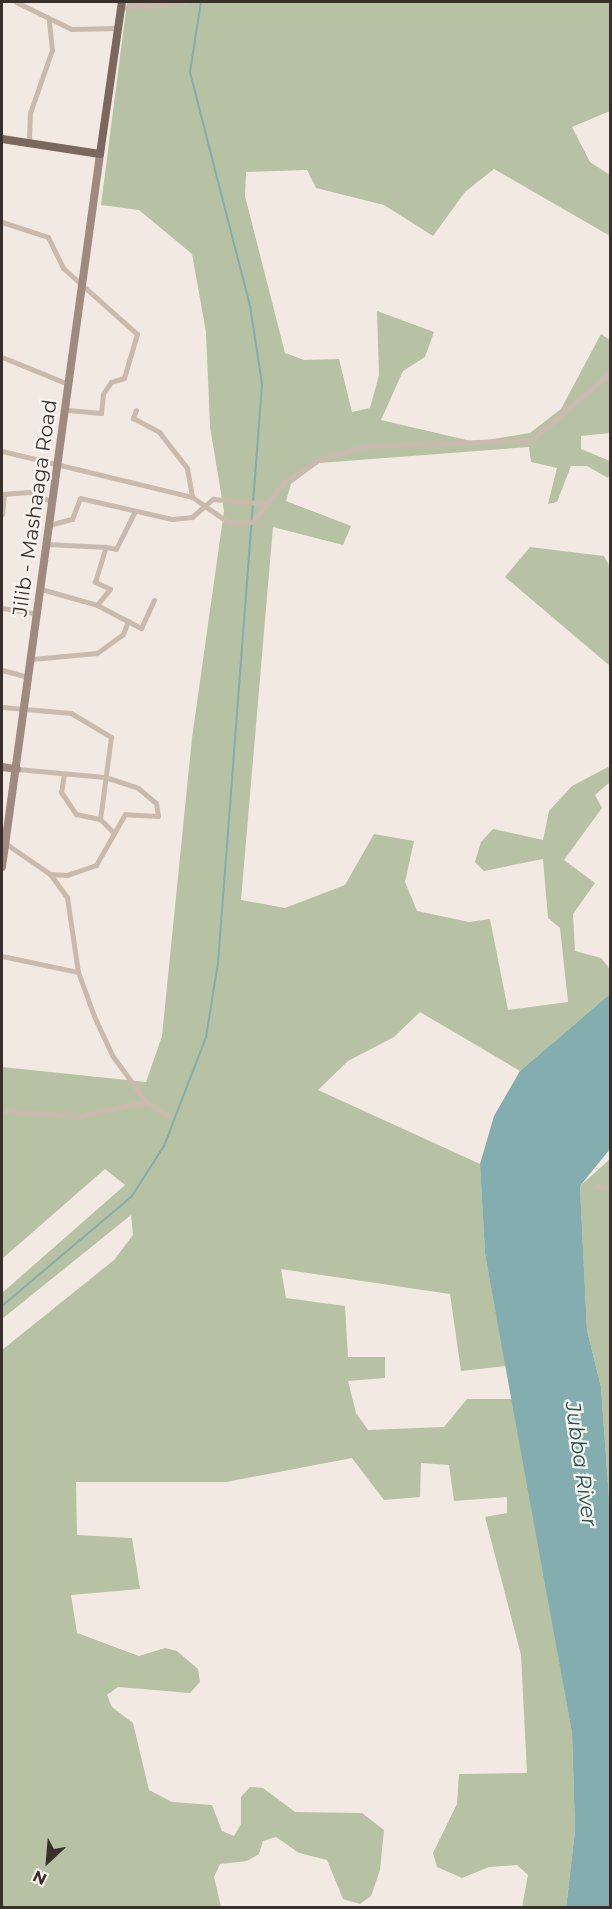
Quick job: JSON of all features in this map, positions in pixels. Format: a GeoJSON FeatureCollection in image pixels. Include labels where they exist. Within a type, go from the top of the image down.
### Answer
{"type":"FeatureCollection","features":[{"type":"Feature","properties":{"kind":"main road"},"geometry":{"type":"LineString","coordinates":[[2,139],[29,140],[100,154],[122,5]]}},
{"type":"Feature","properties":{"kind":"main road","name":"Jilib - Mashaaga Road"},"geometry":{"type":"LineString","coordinates":[[2,867],[7,849],[26,711],[46,544],[100,154]]}},
{"type":"Feature","properties":{"kind":"main road"},"geometry":{"type":"LineString","coordinates":[[2,767],[17,769]]}},
{"type":"Feature","properties":{"kind":"street"},"geometry":{"type":"LineString","coordinates":[[16,2],[71,29],[118,28]]}},
{"type":"Feature","properties":{"kind":"street"},"geometry":{"type":"LineString","coordinates":[[122,5],[185,2]]}},
{"type":"Feature","properties":{"kind":"street"},"geometry":{"type":"LineString","coordinates":[[29,140],[30,112],[52,50],[49,19]]}},
{"type":"Feature","properties":{"kind":"street"},"geometry":{"type":"LineString","coordinates":[[2,222],[48,237],[63,268],[82,282],[137,334],[124,378],[111,382],[103,394],[100,413],[65,410]]}},
{"type":"Feature","properties":{"kind":"street"},"geometry":{"type":"LineString","coordinates":[[2,357],[68,384]]}},
{"type":"Feature","properties":{"kind":"street"},"geometry":{"type":"LineString","coordinates":[[2,452],[192,497],[228,522],[248,522],[261,517],[284,482],[309,465],[368,447],[532,440],[610,373]]}},
{"type":"Feature","properties":{"kind":"street"},"geometry":{"type":"LineString","coordinates":[[136,410],[133,418],[159,432],[187,468],[192,497]]}},
{"type":"Feature","properties":{"kind":"street"},"geometry":{"type":"LineString","coordinates":[[2,514],[3,494],[29,492],[52,502]]}},
{"type":"Feature","properties":{"kind":"street"},"geometry":{"type":"LineString","coordinates":[[49,525],[72,519],[80,498],[172,519],[208,507],[213,499],[244,504],[269,504]]}},
{"type":"Feature","properties":{"kind":"street"},"geometry":{"type":"LineString","coordinates":[[46,544],[116,549],[135,511]]}},
{"type":"Feature","properties":{"kind":"street"},"geometry":{"type":"LineString","coordinates":[[97,605],[110,589],[95,582],[106,548]]}},
{"type":"Feature","properties":{"kind":"street"},"geometry":{"type":"LineString","coordinates":[[41,589],[97,605],[141,628],[154,600]]}},
{"type":"Feature","properties":{"kind":"street"},"geometry":{"type":"LineString","coordinates":[[2,608],[38,614]]}},
{"type":"Feature","properties":{"kind":"street"},"geometry":{"type":"LineString","coordinates":[[32,659],[97,653],[123,634],[128,621]]}},
{"type":"Feature","properties":{"kind":"street"},"geometry":{"type":"LineString","coordinates":[[2,670],[30,677]]}},
{"type":"Feature","properties":{"kind":"street"},"geometry":{"type":"LineString","coordinates":[[2,707],[26,711],[71,713],[111,737],[100,819]]}},
{"type":"Feature","properties":{"kind":"street"},"geometry":{"type":"LineString","coordinates":[[17,769],[105,777],[138,788],[156,803],[158,816],[125,814],[112,831],[96,865],[67,875],[50,874]]}},
{"type":"Feature","properties":{"kind":"street"},"geometry":{"type":"LineString","coordinates":[[64,774],[61,792],[76,814],[100,819],[112,831]]}},
{"type":"Feature","properties":{"kind":"street"},"geometry":{"type":"LineString","coordinates":[[2,841],[7,849],[50,874],[68,897],[78,972],[112,1055],[146,1102],[169,1117]]}},
{"type":"Feature","properties":{"kind":"street"},"geometry":{"type":"LineString","coordinates":[[2,956],[78,972]]}},
{"type":"Feature","properties":{"kind":"street"},"geometry":{"type":"LineString","coordinates":[[2,1111],[80,1116],[146,1102]]}},
{"type":"Feature","properties":{"kind":"street"},"geometry":{"type":"LineString","coordinates":[[596,1186],[610,1188]]}},
{"type":"Feature","properties":{"kind":"green space"},"geometry":{"type":"Polygon","coordinates":[[[127,2],[610,2],[610,111],[572,127],[590,162],[610,175],[610,236],[494,169],[465,192],[433,236],[384,205],[316,188],[307,170],[246,172],[245,196],[285,353],[304,360],[339,359],[352,412],[370,408],[379,375],[377,311],[434,332],[425,357],[403,371],[381,420],[475,442],[530,433],[561,409],[601,334],[610,340],[610,433],[581,436],[581,449],[610,461],[610,474],[608,478],[587,466],[571,466],[557,502],[548,504],[557,468],[531,462],[529,447],[319,463],[291,484],[286,501],[351,526],[343,545],[273,527],[241,900],[285,908],[345,885],[374,834],[414,841],[405,882],[417,911],[469,922],[490,919],[508,1010],[568,1002],[560,928],[548,918],[543,859],[484,871],[475,862],[481,842],[493,829],[543,840],[549,811],[572,786],[610,766],[610,782],[595,795],[602,808],[564,860],[595,883],[573,914],[575,951],[601,958],[610,969],[610,994],[520,1071],[420,1012],[394,1037],[348,1061],[318,1090],[480,1164],[485,1254],[506,1366],[461,1371],[450,1294],[281,1269],[286,1298],[345,1306],[348,1357],[385,1357],[385,1378],[348,1381],[356,1413],[368,1430],[444,1427],[467,1399],[513,1399],[572,1733],[575,1831],[566,1907],[522,1907],[528,1875],[517,1865],[489,1867],[462,1878],[437,1867],[433,1853],[457,1804],[459,1774],[527,1773],[521,1655],[485,1517],[507,1513],[507,1497],[454,1501],[449,1465],[421,1463],[420,1497],[384,1500],[352,1458],[226,1482],[76,1482],[77,1535],[132,1538],[140,1589],[71,1595],[77,1633],[139,1656],[165,1648],[177,1651],[198,1669],[200,1682],[190,1693],[118,1687],[107,1695],[112,1707],[133,1723],[149,1790],[172,1802],[212,1805],[222,1831],[234,1836],[241,1824],[241,1797],[250,1787],[263,1788],[295,1812],[362,1813],[384,1830],[380,1870],[371,1896],[360,1904],[343,1899],[327,1860],[299,1853],[276,1837],[263,1841],[259,1854],[247,1861],[220,1864],[214,1877],[221,1907],[2,1907],[2,1350],[114,1260],[133,1235],[131,1215],[2,1319],[2,1293],[125,1185],[105,1169],[2,1259],[2,1067],[146,1082],[162,1036],[192,738],[224,511],[210,427],[206,332],[192,254],[139,210],[101,205],[127,2]]]}},
{"type":"Feature","properties":{"kind":"green space"},"geometry":{"type":"Polygon","coordinates":[[[530,547],[604,556],[610,567],[610,666],[505,577],[530,547]]]}},
{"type":"Feature","properties":{"kind":"green space"},"geometry":{"type":"Polygon","coordinates":[[[610,1159],[610,1512],[601,1387],[587,1330],[580,1186],[610,1159]]]}},
{"type":"Feature","properties":{"kind":"water","name":"Jubba River"},"geometry":{"type":"Polygon","coordinates":[[[610,994],[610,1149],[580,1186],[587,1330],[601,1387],[610,1512],[610,1907],[566,1908],[575,1831],[572,1733],[485,1254],[480,1164],[494,1116],[520,1071],[610,994]]]}},
{"type":"Feature","properties":{"kind":"waterway"},"geometry":{"type":"LineString","coordinates":[[2,1306],[132,1196],[164,1146],[206,1037],[218,963],[262,384],[250,306],[190,72],[201,2]]}}]}
